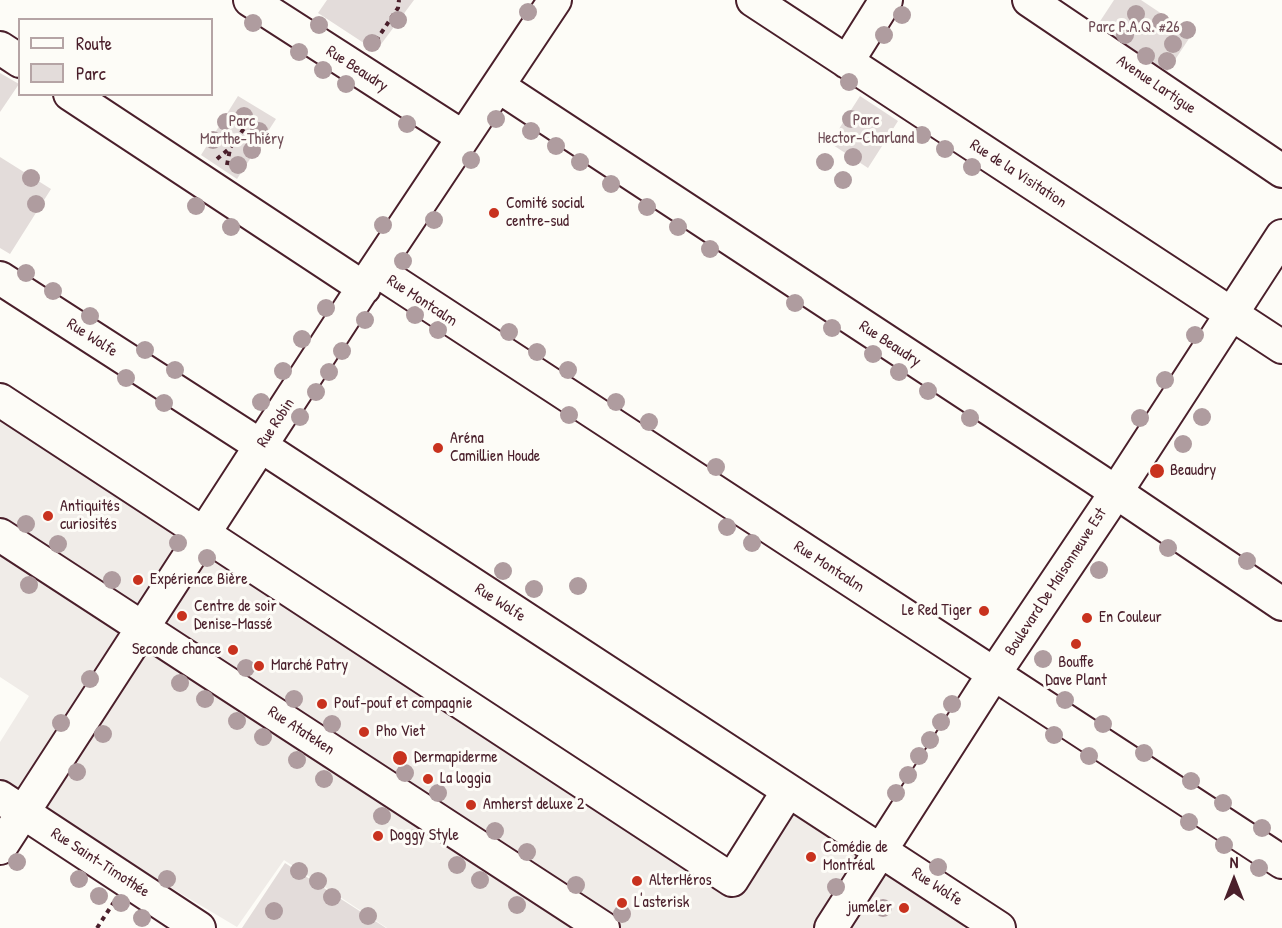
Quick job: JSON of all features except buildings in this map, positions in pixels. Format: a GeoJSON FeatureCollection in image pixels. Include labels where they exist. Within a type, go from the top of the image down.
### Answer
{"type":"FeatureCollection","features":[{"type":"Feature","properties":{"kind":"street","name":"Rue Beaudry"},"geometry":{"type":"LineString","coordinates":[[250,0],[463,137]]}},
{"type":"Feature","properties":{"kind":"street","name":"Rue Robin"},"geometry":{"type":"LineString","coordinates":[[0,848],[12,805],[143,628],[555,0]]}},
{"type":"Feature","properties":{"kind":"street","name":"Rue de la Visitation"},"geometry":{"type":"LineString","coordinates":[[753,0],[1282,347]]}},
{"type":"Feature","properties":{"kind":"street"},"geometry":{"type":"LineString","coordinates":[[847,62],[886,0]]}},
{"type":"Feature","properties":{"kind":"street","name":"Avenue Lartigue"},"geometry":{"type":"LineString","coordinates":[[1029,0],[1282,171]]}},
{"type":"Feature","properties":{"kind":"street"},"geometry":{"type":"LineString","coordinates":[[0,48],[18,60]]}},
{"type":"Feature","properties":{"kind":"street","name":"Rue Beaudry"},"geometry":{"type":"LineString","coordinates":[[498,86],[1282,604]]}},
{"type":"Feature","properties":{"kind":"street","name":"Rue Montcalm"},"geometry":{"type":"LineString","coordinates":[[73,96],[370,279],[995,675],[1282,862]]}},
{"type":"Feature","properties":{"kind":"street","name":"Boulevard De Maisonneuve Est"},"geometry":{"type":"LineString","coordinates":[[831,928],[1282,236]]}},
{"type":"Feature","properties":{"kind":"street","name":"Rue Wolfe"},"geometry":{"type":"LineString","coordinates":[[0,278],[999,928]]}},
{"type":"Feature","properties":{"kind":"street"},"geometry":{"type":"LineString","coordinates":[[0,400],[732,880],[788,791]]}},
{"type":"Feature","properties":{"kind":"street","name":"Rue Atateken"},"geometry":{"type":"LineString","coordinates":[[0,535],[603,928]]}},
{"type":"Feature","properties":{"kind":"street","name":"Rue Saint-Timothée"},"geometry":{"type":"LineString","coordinates":[[12,805],[199,928]]}},
{"type":"Feature","properties":{"kind":"path"},"geometry":{"type":"LineString","coordinates":[[369,52],[398,8],[399,0]]}},
{"type":"Feature","properties":{"kind":"path"},"geometry":{"type":"LineString","coordinates":[[210,166],[230,148],[245,127]]}},
{"type":"Feature","properties":{"kind":"path"},"geometry":{"type":"LineString","coordinates":[[225,175],[230,148]]}},
{"type":"Feature","properties":{"kind":"path"},"geometry":{"type":"LineString","coordinates":[[97,928],[118,897]]}},
{"type":"Feature","properties":{"kind":"shaded area"},"geometry":{"type":"Polygon","coordinates":[[[0,400],[733,885],[782,805],[966,923],[963,928],[387,928],[284,860],[237,927],[0,786],[0,742],[29,696],[0,677],[0,400]]]}},
{"type":"Feature","properties":{"kind":"green space"},"geometry":{"type":"Polygon","coordinates":[[[327,0],[414,0],[376,51],[318,13],[327,0]]]}},
{"type":"Feature","properties":{"kind":"green space","name":"Parc P.A.Q. #26"},"geometry":{"type":"Polygon","coordinates":[[[1114,0],[1141,0],[1192,34],[1163,78],[1093,32],[1114,0]]]}},
{"type":"Feature","properties":{"kind":"green space"},"geometry":{"type":"Polygon","coordinates":[[[0,73],[18,85],[0,112],[0,73]]]}},
{"type":"Feature","properties":{"kind":"green space","name":"Parc Marthe-Thiéry"},"geometry":{"type":"Polygon","coordinates":[[[238,96],[276,119],[237,179],[201,155],[238,96]]]}},
{"type":"Feature","properties":{"kind":"green space","name":"Parc Hector-Charland"},"geometry":{"type":"Polygon","coordinates":[[[860,96],[898,121],[868,168],[830,143],[860,96]]]}},
{"type":"Feature","properties":{"kind":"green space"},"geometry":{"type":"Polygon","coordinates":[[[0,157],[51,189],[10,254],[0,248],[0,157]]]}},
{"type":"Feature","properties":{"kind":"green space"},"geometry":{"type":"Polygon","coordinates":[[[285,863],[386,928],[242,928],[285,863]]]}},
{"type":"Feature","properties":{"kind":"place","name":"Comité social centre-sud"},"geometry":{"type":"Point","coordinates":[494,213]}},
{"type":"Feature","properties":{"kind":"place","name":"Aréna Camillien Houde"},"geometry":{"type":"Point","coordinates":[438,448]}},
{"type":"Feature","properties":{"kind":"place","name":"Beaudry"},"geometry":{"type":"Point","coordinates":[1157,471]}},
{"type":"Feature","properties":{"kind":"place","name":"Antiquités curiosités"},"geometry":{"type":"Point","coordinates":[48,516]}},
{"type":"Feature","properties":{"kind":"place","name":"Expérience Bière"},"geometry":{"type":"Point","coordinates":[138,580]}},
{"type":"Feature","properties":{"kind":"place","name":"Le Red Tiger"},"geometry":{"type":"Point","coordinates":[984,611]}},
{"type":"Feature","properties":{"kind":"place","name":"Centre de soir Denise-Massé"},"geometry":{"type":"Point","coordinates":[182,616]}},
{"type":"Feature","properties":{"kind":"place","name":"En Couleur"},"geometry":{"type":"Point","coordinates":[1087,618]}},
{"type":"Feature","properties":{"kind":"place","name":"Bouffe Dave Plant"},"geometry":{"type":"Point","coordinates":[1076,644]}},
{"type":"Feature","properties":{"kind":"place","name":"Seconde chance"},"geometry":{"type":"Point","coordinates":[233,650]}},
{"type":"Feature","properties":{"kind":"place","name":"Marché Patry"},"geometry":{"type":"Point","coordinates":[259,666]}},
{"type":"Feature","properties":{"kind":"place","name":"Pouf-pouf et compagnie"},"geometry":{"type":"Point","coordinates":[322,704]}},
{"type":"Feature","properties":{"kind":"place","name":"Pho Viet"},"geometry":{"type":"Point","coordinates":[364,732]}},
{"type":"Feature","properties":{"kind":"place","name":"Dermapiderme"},"geometry":{"type":"Point","coordinates":[400,758]}},
{"type":"Feature","properties":{"kind":"place","name":"La loggia"},"geometry":{"type":"Point","coordinates":[428,779]}},
{"type":"Feature","properties":{"kind":"place","name":"Amherst deluxe 2"},"geometry":{"type":"Point","coordinates":[471,805]}},
{"type":"Feature","properties":{"kind":"place","name":"Doggy Style"},"geometry":{"type":"Point","coordinates":[378,836]}},
{"type":"Feature","properties":{"kind":"place","name":"Comédie de Montréal"},"geometry":{"type":"Point","coordinates":[811,857]}},
{"type":"Feature","properties":{"kind":"place","name":"AlterHéros"},"geometry":{"type":"Point","coordinates":[637,881]}},
{"type":"Feature","properties":{"kind":"place","name":"L'asterisk"},"geometry":{"type":"Point","coordinates":[622,903]}},
{"type":"Feature","properties":{"kind":"place","name":"jumeler"},"geometry":{"type":"Point","coordinates":[904,908]}}]}
